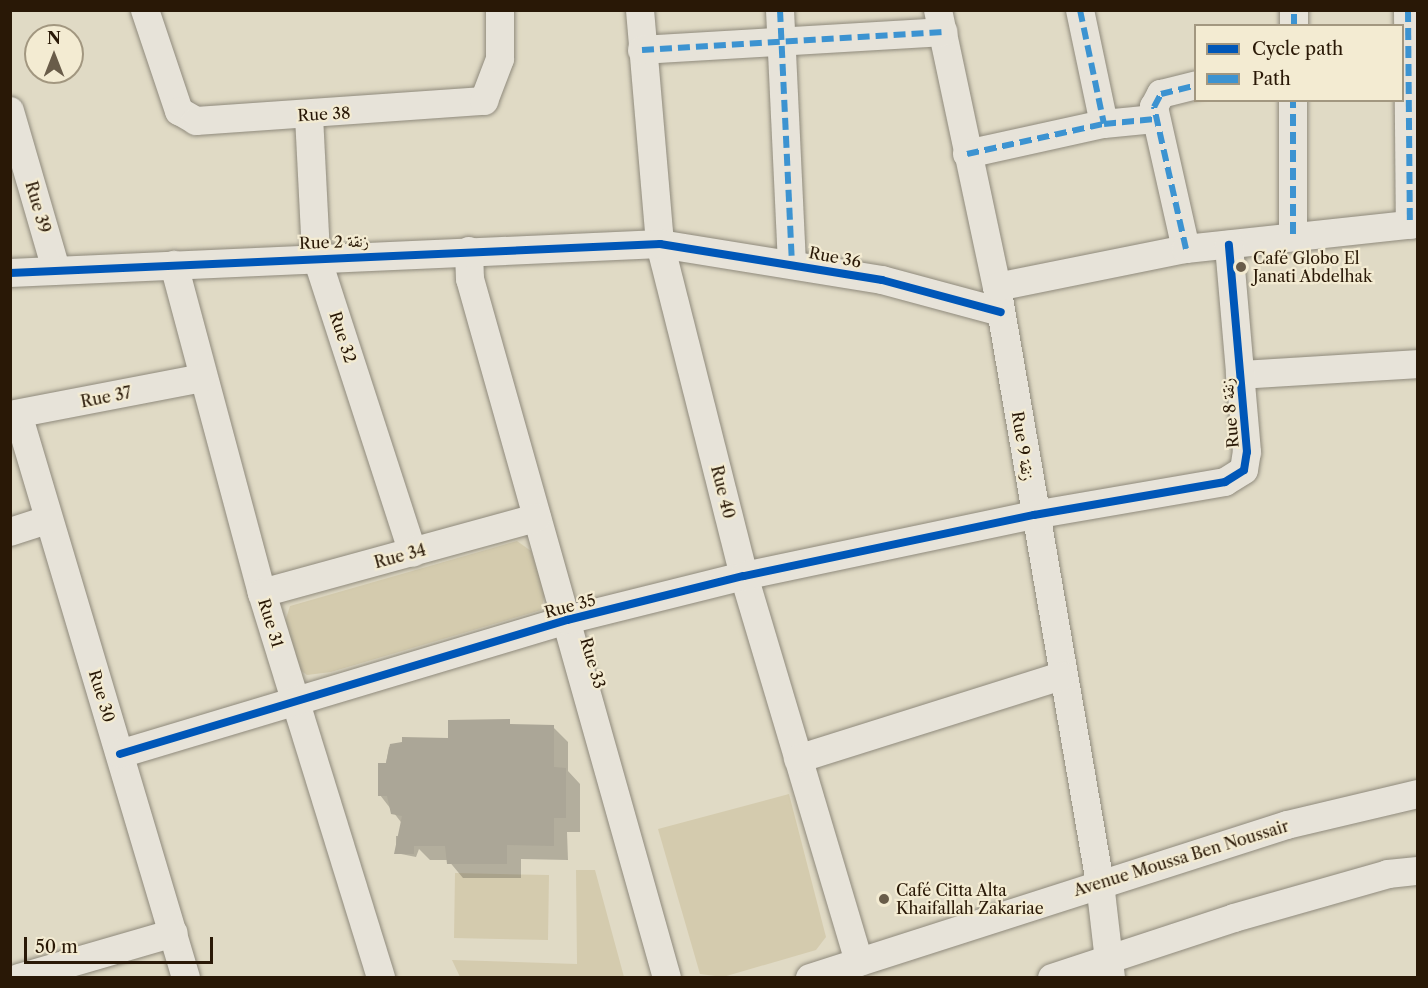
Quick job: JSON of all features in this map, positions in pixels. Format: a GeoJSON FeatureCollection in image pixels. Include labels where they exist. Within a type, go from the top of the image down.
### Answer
{"type":"FeatureCollection","features":[{"type":"Feature","properties":{"kind":"street","name":"Rue 38"},"geometry":{"type":"LineString","coordinates":[[145,10],[183,116],[196,121],[309,116],[484,101],[500,59],[500,10]]}},
{"type":"Feature","properties":{"kind":"street","name":"Rue 40"},"geometry":{"type":"LineString","coordinates":[[640,10],[660,243],[744,576],[859,962]]}},
{"type":"Feature","properties":{"kind":"street"},"geometry":{"type":"LineString","coordinates":[[780,10],[792,262]]}},
{"type":"Feature","properties":{"kind":"street"},"geometry":{"type":"LineString","coordinates":[[1080,10],[1104,124]]}},
{"type":"Feature","properties":{"kind":"street"},"geometry":{"type":"LineString","coordinates":[[999,300],[1186,249],[1229,245],[1293,234],[1414,224],[1408,10]]}},
{"type":"Feature","properties":{"kind":"street"},"geometry":{"type":"LineString","coordinates":[[642,50],[783,42],[940,21]]}},
{"type":"Feature","properties":{"kind":"street","name":"Rue 9 زنقة"},"geometry":{"type":"LineString","coordinates":[[940,21],[999,300],[1061,676],[1100,883],[1109,969]]}},
{"type":"Feature","properties":{"kind":"street"},"geometry":{"type":"LineString","coordinates":[[1186,249],[1155,119],[1157,97],[1194,86]]}},
{"type":"Feature","properties":{"kind":"street"},"geometry":{"type":"LineString","coordinates":[[1293,102],[1293,234]]}},
{"type":"Feature","properties":{"kind":"street","name":"Rue 39"},"geometry":{"type":"LineString","coordinates":[[11,115],[56,269]]}},
{"type":"Feature","properties":{"kind":"street","name":"Rue 32"},"geometry":{"type":"LineString","coordinates":[[309,116],[316,255],[413,553]]}},
{"type":"Feature","properties":{"kind":"street"},"geometry":{"type":"LineString","coordinates":[[967,154],[1104,124],[1155,119]]}},
{"type":"Feature","properties":{"kind":"street","name":"Rue 36"},"geometry":{"type":"LineString","coordinates":[[660,243],[792,262],[999,300]]}},
{"type":"Feature","properties":{"kind":"street","name":"Rue 2 زنقة"},"geometry":{"type":"LineString","coordinates":[[10,273],[316,255],[660,243]]}},
{"type":"Feature","properties":{"kind":"street","name":"Rue 8 زنقة"},"geometry":{"type":"LineString","coordinates":[[1034,514],[1208,489],[1238,476],[1246,466],[1247,452],[1229,245]]}},
{"type":"Feature","properties":{"kind":"street","name":"Rue 33"},"geometry":{"type":"LineString","coordinates":[[469,251],[470,279],[667,978]]}},
{"type":"Feature","properties":{"kind":"street","name":"Rue 31"},"geometry":{"type":"LineString","coordinates":[[174,265],[202,378],[262,593],[381,978]]}},
{"type":"Feature","properties":{"kind":"street"},"geometry":{"type":"LineString","coordinates":[[1240,375],[1418,364]]}},
{"type":"Feature","properties":{"kind":"street","name":"Rue 37"},"geometry":{"type":"LineString","coordinates":[[14,414],[202,378]]}},
{"type":"Feature","properties":{"kind":"street","name":"Rue 30"},"geometry":{"type":"LineString","coordinates":[[14,414],[120,754],[186,978]]}},
{"type":"Feature","properties":{"kind":"street","name":"Rue 35"},"geometry":{"type":"LineString","coordinates":[[120,754],[567,620],[744,576],[1034,514]]}},
{"type":"Feature","properties":{"kind":"street","name":"Rue 34"},"geometry":{"type":"LineString","coordinates":[[262,593],[537,518]]}},
{"type":"Feature","properties":{"kind":"street"},"geometry":{"type":"LineString","coordinates":[[10,532],[47,520]]}},
{"type":"Feature","properties":{"kind":"street"},"geometry":{"type":"LineString","coordinates":[[798,759],[1061,676]]}},
{"type":"Feature","properties":{"kind":"street","name":"Avenue Moussa Ben Noussair"},"geometry":{"type":"LineString","coordinates":[[810,978],[1100,883],[1339,809],[1418,795]]}},
{"type":"Feature","properties":{"kind":"street"},"geometry":{"type":"LineString","coordinates":[[1052,978],[1109,969],[1234,918],[1388,874],[1418,871]]}},
{"type":"Feature","properties":{"kind":"street"},"geometry":{"type":"LineString","coordinates":[[19,978],[174,933]]}},
{"type":"Feature","properties":{"kind":"shaded area"},"geometry":{"type":"Polygon","coordinates":[[[517,541],[531,551],[545,594],[541,610],[331,672],[307,675],[299,669],[284,625],[290,606],[517,541]]]}},
{"type":"Feature","properties":{"kind":"shaded area"},"geometry":{"type":"Polygon","coordinates":[[[789,794],[826,937],[816,950],[723,977],[700,974],[658,829],[789,794]]]}},
{"type":"Feature","properties":{"kind":"shaded area"},"geometry":{"type":"Polygon","coordinates":[[[576,870],[595,870],[624,977],[460,977],[452,960],[577,964],[576,870]]]}},
{"type":"Feature","properties":{"kind":"shaded area"},"geometry":{"type":"Polygon","coordinates":[[[455,873],[549,875],[548,940],[454,938],[455,873]]]}},
{"type":"Feature","properties":{"kind":"building"},"geometry":{"type":"Polygon","coordinates":[[[510,719],[510,724],[554,725],[554,767],[566,768],[566,818],[554,818],[554,846],[507,845],[507,864],[447,864],[445,846],[414,846],[414,854],[394,854],[402,816],[391,814],[387,796],[378,796],[378,763],[386,763],[390,744],[402,742],[402,737],[448,738],[448,720],[510,719]]]}},
{"type":"Feature","properties":{"kind":"marked path"},"geometry":{"type":"LineString","coordinates":[[780,10],[792,262]]}},
{"type":"Feature","properties":{"kind":"marked path"},"geometry":{"type":"LineString","coordinates":[[1080,10],[1104,124]]}},
{"type":"Feature","properties":{"kind":"marked path"},"geometry":{"type":"LineString","coordinates":[[1294,10],[1294,24]]}},
{"type":"Feature","properties":{"kind":"marked path"},"geometry":{"type":"LineString","coordinates":[[1408,10],[1410,225]]}},
{"type":"Feature","properties":{"kind":"marked path"},"geometry":{"type":"LineString","coordinates":[[642,50],[943,32]]}},
{"type":"Feature","properties":{"kind":"marked path"},"geometry":{"type":"LineString","coordinates":[[1186,249],[1154,107],[1161,94],[1194,86]]}},
{"type":"Feature","properties":{"kind":"marked path"},"geometry":{"type":"LineString","coordinates":[[1293,102],[1293,234]]}},
{"type":"Feature","properties":{"kind":"marked path"},"geometry":{"type":"LineString","coordinates":[[967,154],[1104,124],[1155,119]]}},
{"type":"Feature","properties":{"kind":"cycle path"},"geometry":{"type":"LineString","coordinates":[[10,273],[660,244],[882,280],[1001,312]]}},
{"type":"Feature","properties":{"kind":"cycle path"},"geometry":{"type":"LineString","coordinates":[[120,754],[567,620],[744,576],[1034,515],[1225,482],[1244,470],[1247,452],[1229,245]]}},
{"type":"Feature","properties":{"kind":"place","name":"Café Globo El Janati Abdelhak"},"geometry":{"type":"Point","coordinates":[1241,267]}},
{"type":"Feature","properties":{"kind":"place","name":"Café Citta Alta Khaifallah Zakariae"},"geometry":{"type":"Point","coordinates":[884,899]}}]}
